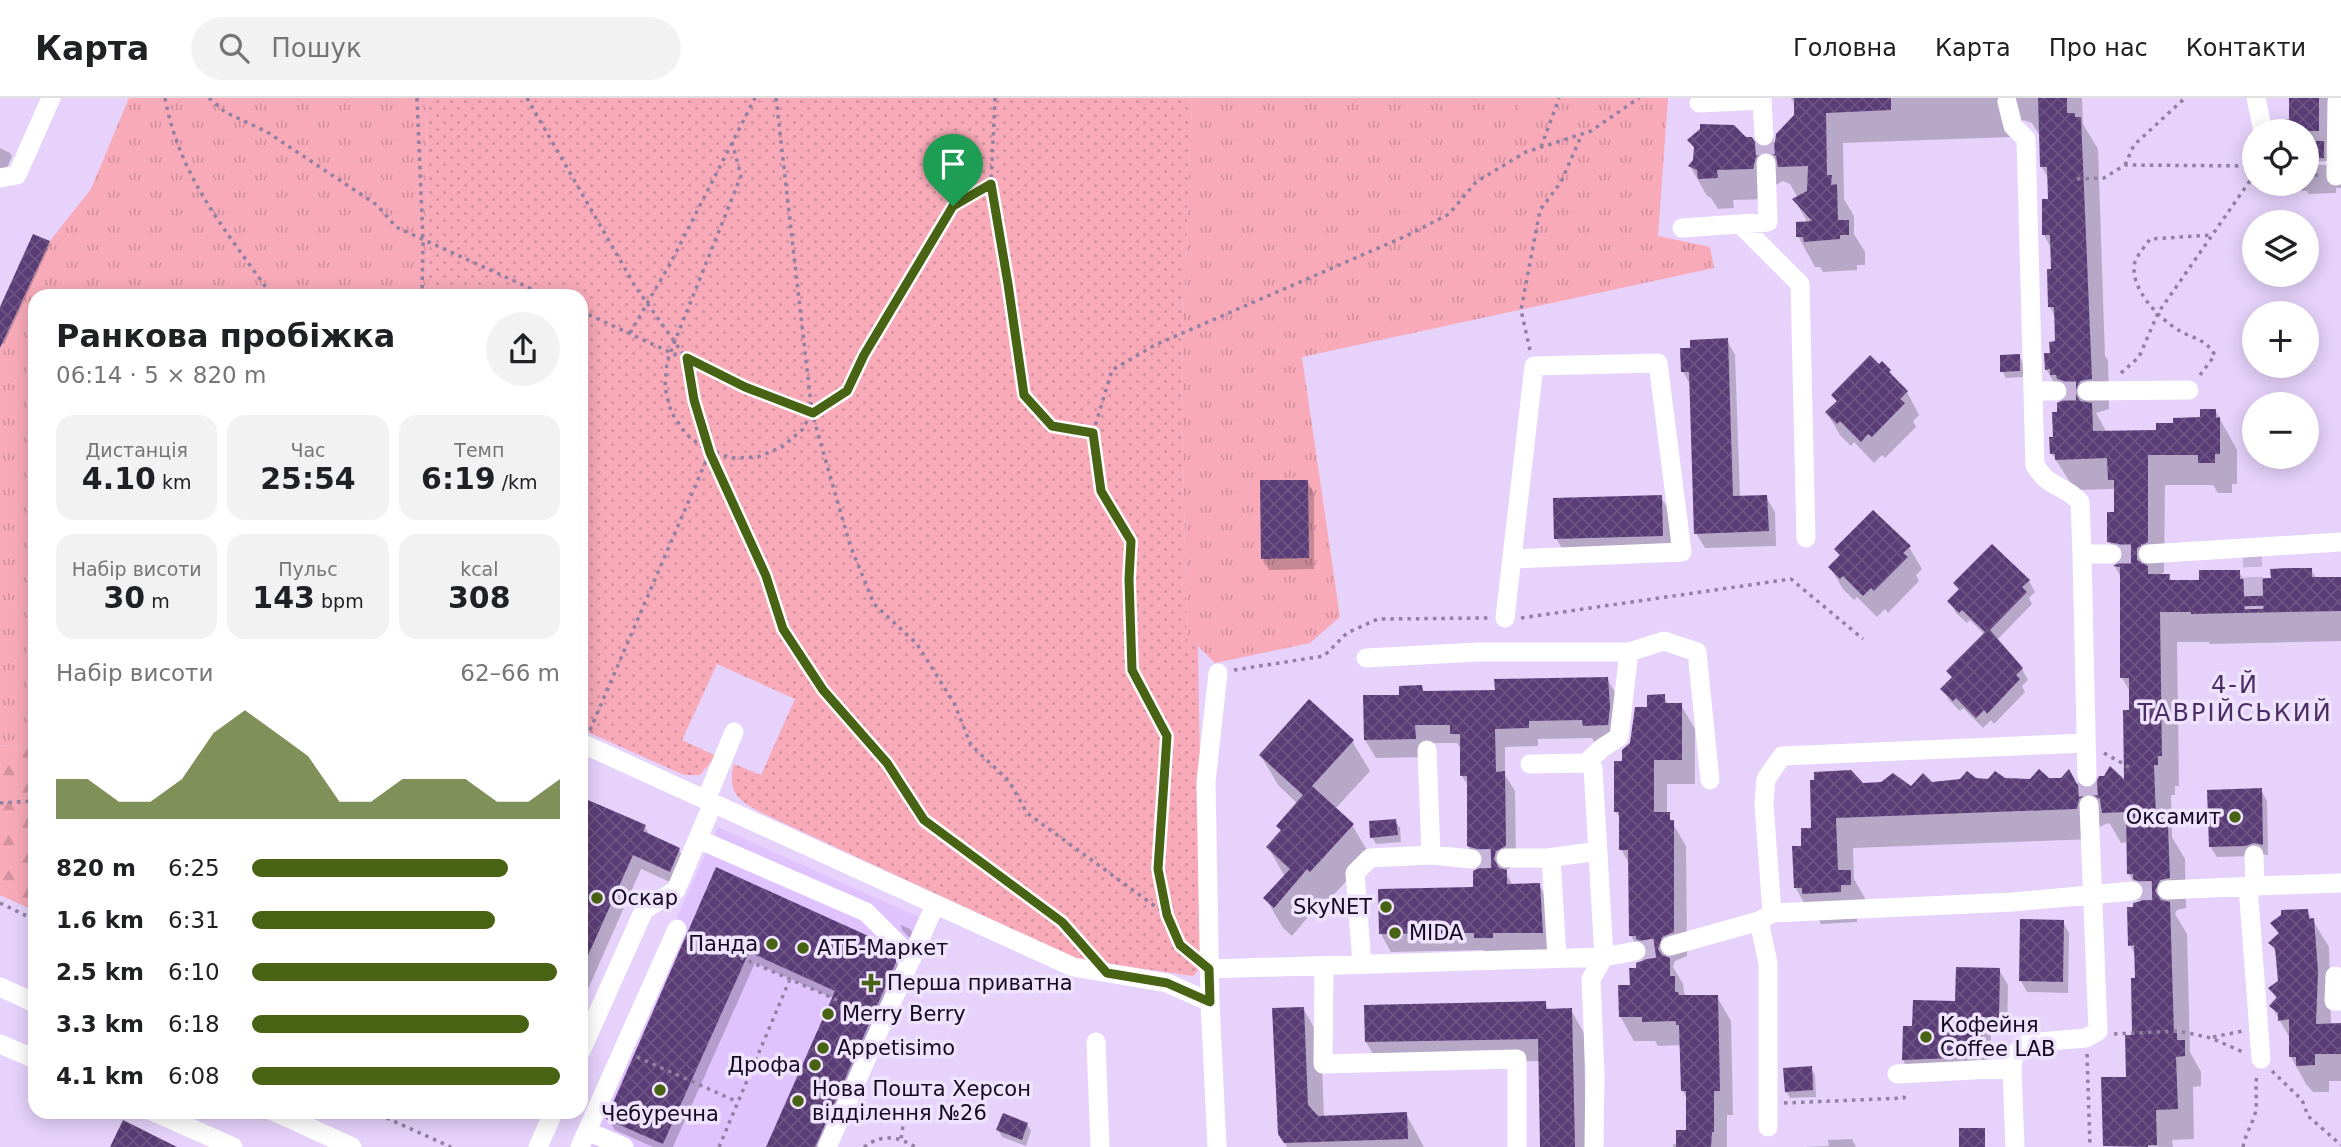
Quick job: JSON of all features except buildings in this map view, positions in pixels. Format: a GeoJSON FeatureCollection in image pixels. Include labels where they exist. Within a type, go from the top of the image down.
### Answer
{"type":"FeatureCollection","features":[{"type":"Feature","properties":{"kind":"street"},"geometry":{"type":"LineString","coordinates":[[0,178],[17,175],[51,98]]}},
{"type":"Feature","properties":{"kind":"street"},"geometry":{"type":"LineString","coordinates":[[2256,98],[2260,119]]}},
{"type":"Feature","properties":{"kind":"street"},"geometry":{"type":"LineString","coordinates":[[1699,103],[1762,99],[1764,136]]}},
{"type":"Feature","properties":{"kind":"street"},"geometry":{"type":"LineString","coordinates":[[2007,102],[2013,126],[2026,139],[2035,465],[2050,484],[2071,491],[2080,502],[2087,777]]}},
{"type":"Feature","properties":{"kind":"street"},"geometry":{"type":"LineString","coordinates":[[2336,176],[2337,102],[2341,102]]}},
{"type":"Feature","properties":{"kind":"street"},"geometry":{"type":"LineString","coordinates":[[1682,228],[1768,222],[1766,163]]}},
{"type":"Feature","properties":{"kind":"street"},"geometry":{"type":"LineString","coordinates":[[1740,224],[1800,284],[1805,538]]}},
{"type":"Feature","properties":{"kind":"street"},"geometry":{"type":"LineString","coordinates":[[1505,618],[1534,366],[1658,363],[1682,552],[1512,559]]}},
{"type":"Feature","properties":{"kind":"street"},"geometry":{"type":"LineString","coordinates":[[2095,391],[2189,390]]}},
{"type":"Feature","properties":{"kind":"street"},"geometry":{"type":"LineString","coordinates":[[2033,391],[2057,391]]}},
{"type":"Feature","properties":{"kind":"street"},"geometry":{"type":"LineString","coordinates":[[2148,554],[2341,542]]}},
{"type":"Feature","properties":{"kind":"street"},"geometry":{"type":"LineString","coordinates":[[2082,554],[2112,554]]}},
{"type":"Feature","properties":{"kind":"street"},"geometry":{"type":"LineString","coordinates":[[1366,658],[1478,652],[1629,652],[1664,641],[1697,652],[1710,780]]}},
{"type":"Feature","properties":{"kind":"street"},"geometry":{"type":"LineString","coordinates":[[1586,763],[1619,737],[1629,652]]}},
{"type":"Feature","properties":{"kind":"street"},"geometry":{"type":"LineString","coordinates":[[1217,1147],[1209,969],[1206,782],[1218,673]]}},
{"type":"Feature","properties":{"kind":"street"},"geometry":{"type":"LineString","coordinates":[[588,1035],[643,910],[676,890],[698,839],[734,732]]}},
{"type":"Feature","properties":{"kind":"street"},"geometry":{"type":"LineString","coordinates":[[1768,1127],[1764,804],[1766,779],[1782,756],[2086,743]]}},
{"type":"Feature","properties":{"kind":"street"},"geometry":{"type":"LineString","coordinates":[[588,747],[1073,967],[1167,983],[1210,1002]]}},
{"type":"Feature","properties":{"kind":"street"},"geometry":{"type":"LineString","coordinates":[[1427,750],[1431,855]]}},
{"type":"Feature","properties":{"kind":"street"},"geometry":{"type":"LineString","coordinates":[[1530,764],[1586,763],[1593,768],[1604,957],[1591,979],[1595,1075],[1594,1147]]}},
{"type":"Feature","properties":{"kind":"street"},"geometry":{"type":"LineString","coordinates":[[2015,1147],[2012,1068],[2013,1058],[2019,1048],[2027,1043],[2090,1036],[2098,1031],[2089,805]]}},
{"type":"Feature","properties":{"kind":"street"},"geometry":{"type":"LineString","coordinates":[[698,839],[866,912],[912,958]]}},
{"type":"Feature","properties":{"kind":"street"},"geometry":{"type":"LineString","coordinates":[[1506,858],[1551,858],[1598,851]]}},
{"type":"Feature","properties":{"kind":"street"},"geometry":{"type":"LineString","coordinates":[[1362,964],[1355,873],[1370,858],[1431,855],[1472,859]]}},
{"type":"Feature","properties":{"kind":"street"},"geometry":{"type":"LineString","coordinates":[[2254,855],[2252,886],[2261,1059]]}},
{"type":"Feature","properties":{"kind":"street"},"geometry":{"type":"LineString","coordinates":[[1551,858],[1557,958]]}},
{"type":"Feature","properties":{"kind":"street"},"geometry":{"type":"LineString","coordinates":[[2167,890],[2341,883]]}},
{"type":"Feature","properties":{"kind":"street"},"geometry":{"type":"LineString","coordinates":[[1670,946],[1766,918],[2013,902],[2133,891]]}},
{"type":"Feature","properties":{"kind":"street"},"geometry":{"type":"LineString","coordinates":[[827,1147],[935,905]]}},
{"type":"Feature","properties":{"kind":"street"},"geometry":{"type":"LineString","coordinates":[[624,1147],[583,1139],[677,929]]}},
{"type":"Feature","properties":{"kind":"street"},"geometry":{"type":"LineString","coordinates":[[1209,969],[1604,957],[1636,951]]}},
{"type":"Feature","properties":{"kind":"street"},"geometry":{"type":"LineString","coordinates":[[1324,966],[1323,1064],[1517,1059],[1517,1147]]}},
{"type":"Feature","properties":{"kind":"street"},"geometry":{"type":"LineString","coordinates":[[2335,976],[2334,1000],[2341,1001]]}},
{"type":"Feature","properties":{"kind":"street"},"geometry":{"type":"LineString","coordinates":[[0,987],[28,1000]]}},
{"type":"Feature","properties":{"kind":"street"},"geometry":{"type":"LineString","coordinates":[[1096,1042],[1100,1147]]}},
{"type":"Feature","properties":{"kind":"street"},"geometry":{"type":"LineString","coordinates":[[2,1050],[28,1057]]}},
{"type":"Feature","properties":{"kind":"street"},"geometry":{"type":"LineString","coordinates":[[1903,1074],[2012,1068]]}},
{"type":"Feature","properties":{"kind":"street"},"geometry":{"type":"LineString","coordinates":[[170,1119],[233,1147]]}},
{"type":"Feature","properties":{"kind":"street"},"geometry":{"type":"LineString","coordinates":[[291,1119],[352,1147]]}},
{"type":"Feature","properties":{"kind":"street"},"geometry":{"type":"LineString","coordinates":[[538,1147],[550,1119]]}},
{"type":"Feature","properties":{"kind":"path"},"geometry":{"type":"LineString","coordinates":[[165,98],[170,125],[198,191],[267,289]]}},
{"type":"Feature","properties":{"kind":"path"},"geometry":{"type":"LineString","coordinates":[[209,98],[225,112],[268,132],[377,205],[396,227],[531,289]]}},
{"type":"Feature","properties":{"kind":"path"},"geometry":{"type":"LineString","coordinates":[[417,98],[423,241],[422,289]]}},
{"type":"Feature","properties":{"kind":"path"},"geometry":{"type":"LineString","coordinates":[[527,98],[635,286],[687,358],[694,400],[710,452],[766,576],[783,629],[823,690],[887,763],[924,820],[1062,922],[1107,973]]}},
{"type":"Feature","properties":{"kind":"path"},"geometry":{"type":"LineString","coordinates":[[630,333],[670,264],[755,98]]}},
{"type":"Feature","properties":{"kind":"path"},"geometry":{"type":"LineString","coordinates":[[776,98],[813,413],[850,545],[874,604],[917,644],[954,703],[971,744],[1009,781],[1027,813],[1167,915]]}},
{"type":"Feature","properties":{"kind":"path"},"geometry":{"type":"LineString","coordinates":[[995,98],[991,184],[1024,395],[1052,426],[1093,433]]}},
{"type":"Feature","properties":{"kind":"path"},"geometry":{"type":"LineString","coordinates":[[1541,147],[1559,98]]}},
{"type":"Feature","properties":{"kind":"path"},"geometry":{"type":"LineString","coordinates":[[1209,969],[1180,945],[1167,915],[1158,869],[1167,736],[1132,670],[1129,579],[1131,541],[1101,491],[1093,433],[1112,370],[1155,345],[1406,236],[1449,214],[1476,182],[1527,152],[1591,131],[1639,98]]}},
{"type":"Feature","properties":{"kind":"path"},"geometry":{"type":"LineString","coordinates":[[2125,165],[2134,145],[2185,98]]}},
{"type":"Feature","properties":{"kind":"path"},"geometry":{"type":"LineString","coordinates":[[1534,366],[1521,310],[1539,210],[1561,182],[1582,134]]}},
{"type":"Feature","properties":{"kind":"path"},"geometry":{"type":"LineString","coordinates":[[732,142],[741,176],[667,362],[665,387],[671,412],[686,434],[710,452],[732,458],[758,457],[782,447],[802,430],[813,413],[847,391],[864,355],[953,206],[991,184]]}},
{"type":"Feature","properties":{"kind":"path"},"geometry":{"type":"LineString","coordinates":[[2077,179],[2104,178],[2125,165],[2242,166]]}},
{"type":"Feature","properties":{"kind":"path"},"geometry":{"type":"LineString","coordinates":[[2095,391],[2139,357],[2158,313],[2242,192]]}},
{"type":"Feature","properties":{"kind":"path"},"geometry":{"type":"LineString","coordinates":[[2189,390],[2215,355],[2207,342],[2178,331],[2158,313],[2135,284],[2136,262],[2150,239],[2212,234]]}},
{"type":"Feature","properties":{"kind":"path"},"geometry":{"type":"LineString","coordinates":[[588,314],[745,387],[813,413]]}},
{"type":"Feature","properties":{"kind":"path"},"geometry":{"type":"LineString","coordinates":[[588,730],[710,452]]}},
{"type":"Feature","properties":{"kind":"path"},"geometry":{"type":"LineString","coordinates":[[1218,673],[1324,656],[1348,633],[1378,619],[1520,618],[1791,579],[1863,639]]}},
{"type":"Feature","properties":{"kind":"path"},"geometry":{"type":"LineString","coordinates":[[2086,743],[2129,767]]}},
{"type":"Feature","properties":{"kind":"path"},"geometry":{"type":"LineString","coordinates":[[0,803],[28,801]]}},
{"type":"Feature","properties":{"kind":"path"},"geometry":{"type":"LineString","coordinates":[[0,903],[28,917]]}},
{"type":"Feature","properties":{"kind":"path"},"geometry":{"type":"LineString","coordinates":[[677,929],[884,1021]]}},
{"type":"Feature","properties":{"kind":"path"},"geometry":{"type":"LineString","coordinates":[[719,1147],[790,979]]}},
{"type":"Feature","properties":{"kind":"path"},"geometry":{"type":"LineString","coordinates":[[2211,1038],[2258,1027]]}},
{"type":"Feature","properties":{"kind":"path"},"geometry":{"type":"LineString","coordinates":[[2090,1147],[2090,1036],[2178,1031],[2211,1038],[2261,1059],[2302,1100],[2308,1116],[2341,1145]]}},
{"type":"Feature","properties":{"kind":"path"},"geometry":{"type":"LineString","coordinates":[[622,1051],[738,1102]]}},
{"type":"Feature","properties":{"kind":"path"},"geometry":{"type":"LineString","coordinates":[[2243,1147],[2245,1134],[2256,1111],[2254,1094],[2261,1059]]}},
{"type":"Feature","properties":{"kind":"path"},"geometry":{"type":"LineString","coordinates":[[1768,1104],[1904,1098],[1903,1074]]}},
{"type":"Feature","properties":{"kind":"path"},"geometry":{"type":"LineString","coordinates":[[896,1114],[904,1119],[901,1139]]}},
{"type":"Feature","properties":{"kind":"path"},"geometry":{"type":"LineString","coordinates":[[389,1119],[451,1147]]}},
{"type":"Feature","properties":{"kind":"path"},"geometry":{"type":"LineString","coordinates":[[864,1147],[880,1138],[901,1139],[915,1147]]}},
{"type":"Feature","properties":{"kind":"shaded area"},"geometry":{"type":"Polygon","coordinates":[[[718,827],[934,924],[833,1147],[583,1147],[575,1143],[718,827]]]}},
{"type":"Feature","properties":{"kind":"green space"},"geometry":{"type":"Polygon","coordinates":[[[129,98],[426,98],[429,289],[28,289],[28,748],[0,745],[0,349],[50,241],[91,189],[129,98]]]}},
{"type":"Feature","properties":{"kind":"green space"},"geometry":{"type":"Polygon","coordinates":[[[426,98],[1192,98],[1181,367],[1187,642],[1198,646],[1203,964],[1193,976],[1077,959],[747,804],[733,789],[734,764],[761,775],[795,699],[717,664],[682,740],[716,756],[700,775],[684,775],[588,732],[588,289],[429,289],[426,98]]]}},
{"type":"Feature","properties":{"kind":"green space"},"geometry":{"type":"Polygon","coordinates":[[[1192,98],[1668,98],[1658,236],[1710,247],[1714,268],[1302,357],[1340,617],[1310,643],[1215,663],[1198,646],[1187,643],[1181,367],[1192,98]]]}},
{"type":"Feature","properties":{"kind":"green space"},"geometry":{"type":"Polygon","coordinates":[[[1517,98],[1545,98],[1535,115],[1519,114],[1517,98]]]}},
{"type":"Feature","properties":{"kind":"green space"},"geometry":{"type":"Polygon","coordinates":[[[0,745],[28,747],[28,908],[0,895],[0,745]]]}},
{"type":"Feature","properties":{"kind":"tunnel"},"geometry":{"type":"LineString","coordinates":[[1764,136],[1766,163]]}},
{"type":"Feature","properties":{"kind":"tunnel"},"geometry":{"type":"LineString","coordinates":[[2057,391],[2087,391]]}},
{"type":"Feature","properties":{"kind":"tunnel"},"geometry":{"type":"LineString","coordinates":[[2252,548],[2254,609]]}},
{"type":"Feature","properties":{"kind":"tunnel"},"geometry":{"type":"LineString","coordinates":[[2112,554],[2148,554]]}},
{"type":"Feature","properties":{"kind":"tunnel"},"geometry":{"type":"LineString","coordinates":[[2087,777],[2089,805]]}},
{"type":"Feature","properties":{"kind":"tunnel"},"geometry":{"type":"LineString","coordinates":[[1472,859],[1506,858]]}},
{"type":"Feature","properties":{"kind":"tunnel"},"geometry":{"type":"LineString","coordinates":[[2133,891],[2167,890]]}},
{"type":"Feature","properties":{"kind":"tunnel"},"geometry":{"type":"LineString","coordinates":[[1636,951],[1670,946]]}},
{"type":"Feature","properties":{"kind":"place","name":"Оксамит"},"geometry":{"type":"Point","coordinates":[2235,817]}},
{"type":"Feature","properties":{"kind":"place","name":"Оскар"},"geometry":{"type":"Point","coordinates":[597,898]}},
{"type":"Feature","properties":{"kind":"place","name":"SkyNET"},"geometry":{"type":"Point","coordinates":[1386,907]}},
{"type":"Feature","properties":{"kind":"place","name":"MIDA"},"geometry":{"type":"Point","coordinates":[1395,933]}},
{"type":"Feature","properties":{"kind":"place","name":"Панда"},"geometry":{"type":"Point","coordinates":[772,944]}},
{"type":"Feature","properties":{"kind":"place","name":"АТБ-Маркет"},"geometry":{"type":"Point","coordinates":[803,948]}},
{"type":"Feature","properties":{"kind":"place","name":"Перша приватна"},"geometry":{"type":"Point","coordinates":[871,983]}},
{"type":"Feature","properties":{"kind":"place","name":"Merry Berry"},"geometry":{"type":"Point","coordinates":[828,1014]}},
{"type":"Feature","properties":{"kind":"place","name":"Кофейня Coffee LAB"},"geometry":{"type":"Point","coordinates":[1926,1037]}},
{"type":"Feature","properties":{"kind":"place","name":"Appetisimo"},"geometry":{"type":"Point","coordinates":[823,1048]}},
{"type":"Feature","properties":{"kind":"place","name":"Дрофа"},"geometry":{"type":"Point","coordinates":[815,1065]}},
{"type":"Feature","properties":{"kind":"place","name":"Чебуречна"},"geometry":{"type":"Point","coordinates":[660,1090]}},
{"type":"Feature","properties":{"kind":"place","name":"Нова Пошта Херсон відділення №26"},"geometry":{"type":"Point","coordinates":[798,1101]}},
{"type":"Feature","properties":{"kind":"district","name":"4-Й ТАВРІЙСЬКИЙ"},"geometry":{"type":"Point","coordinates":[2235,699]}},
{"type":"Feature","properties":{"kind":"route"},"geometry":{"type":"LineString","coordinates":[[991,184],[1024,395],[1052,426],[1093,433],[1101,491],[1131,541],[1129,579],[1132,670],[1167,736],[1158,869],[1167,915],[1180,945],[1209,969],[1210,1002],[1167,983],[1107,973],[1062,922],[924,820],[887,763],[823,690],[783,629],[766,576],[729,500],[710,453],[694,400],[687,358],[745,387],[813,413],[847,391],[864,355],[953,206],[991,184]]}}]}
